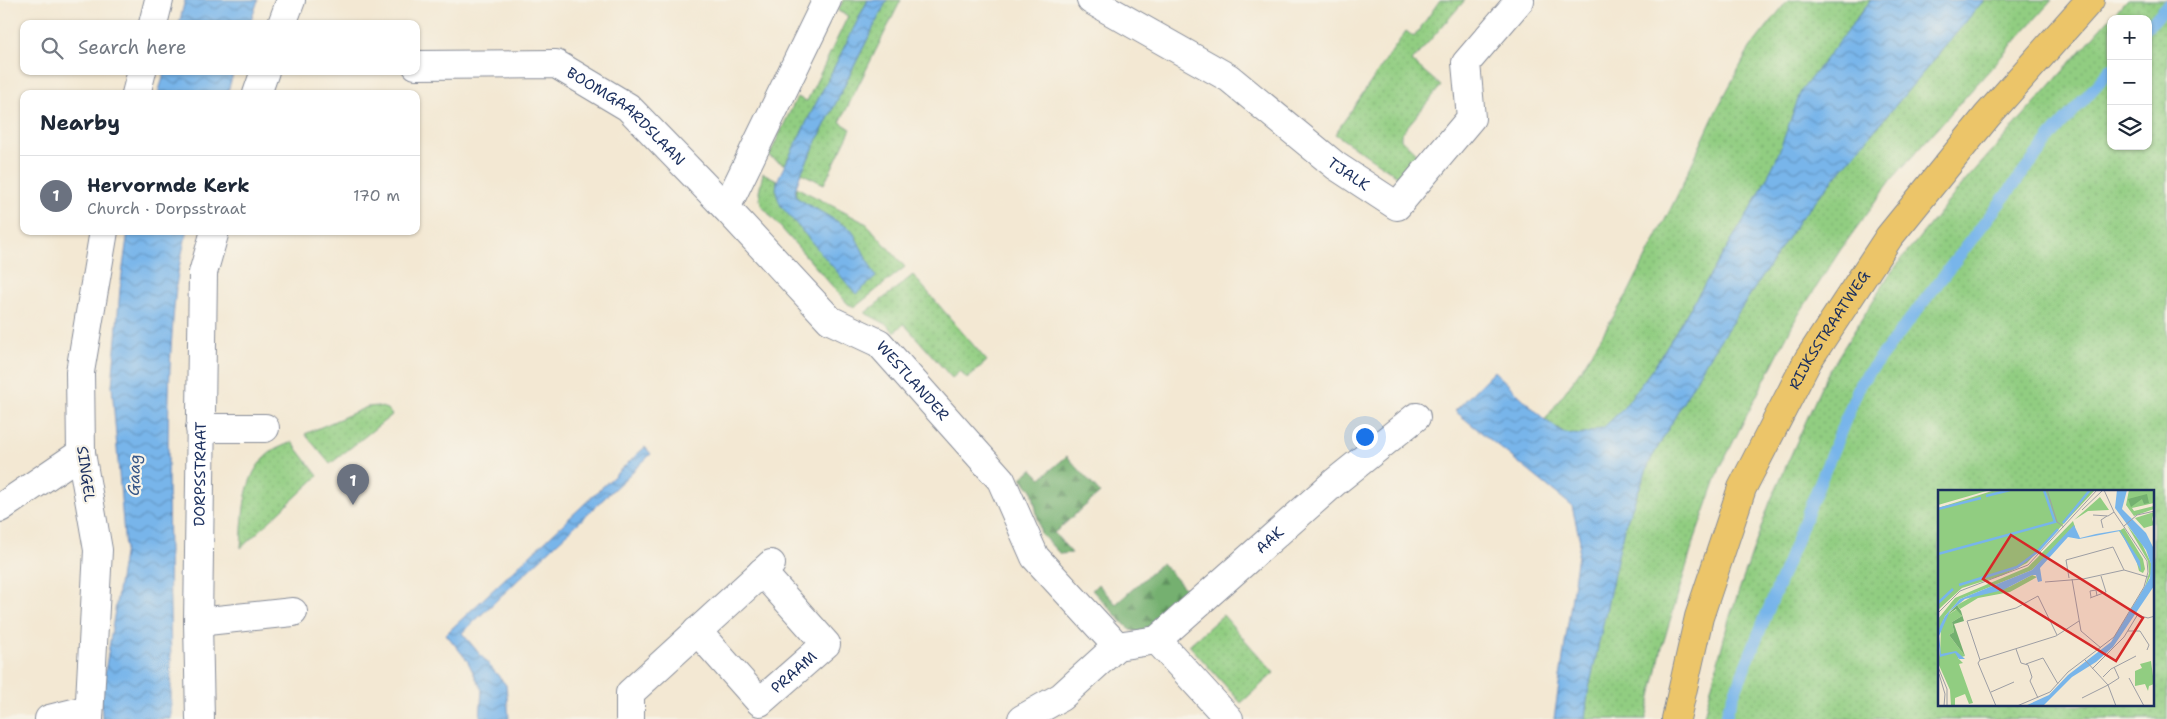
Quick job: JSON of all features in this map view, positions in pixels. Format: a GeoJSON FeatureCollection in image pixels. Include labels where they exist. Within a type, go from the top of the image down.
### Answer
{"type":"FeatureCollection","features":[{"type":"Feature","properties":{"kind":"main road","name":"RIJKSSTRAATWEG"},"geometry":{"type":"LineString","coordinates":[[1676,719],[1699,618],[1742,488],[1808,360],[1888,237],[1986,116],[2090,0]]}},
{"type":"Feature","properties":{"kind":"street"},"geometry":{"type":"LineString","coordinates":[[154,20],[159,0]]}},
{"type":"Feature","properties":{"kind":"street"},"geometry":{"type":"LineString","coordinates":[[284,20],[291,0]]}},
{"type":"Feature","properties":{"kind":"street"},"geometry":{"type":"LineString","coordinates":[[726,208],[827,0]]}},
{"type":"Feature","properties":{"kind":"street","name":"TJALK"},"geometry":{"type":"LineString","coordinates":[[1091,0],[1229,78],[1336,166],[1397,206],[1471,118],[1466,63],[1520,0]]}},
{"type":"Feature","properties":{"kind":"street","name":"BOOMGAARDSLAAN"},"geometry":{"type":"LineString","coordinates":[[420,65],[556,64],[628,107],[726,208]]}},
{"type":"Feature","properties":{"kind":"street"},"geometry":{"type":"LineString","coordinates":[[137,90],[141,75]]}},
{"type":"Feature","properties":{"kind":"street"},"geometry":{"type":"LineString","coordinates":[[258,90],[264,75]]}},
{"type":"Feature","properties":{"kind":"street","name":"WESTLANDER"},"geometry":{"type":"LineString","coordinates":[[726,208],[830,320],[879,343],[938,408],[1001,480],[1036,557],[1117,646]]}},
{"type":"Feature","properties":{"kind":"street","name":"SINGEL"},"geometry":{"type":"LineString","coordinates":[[89,714],[98,550],[82,453],[80,372],[103,235]]}},
{"type":"Feature","properties":{"kind":"street","name":"DORPSSTRAAT"},"geometry":{"type":"LineString","coordinates":[[200,719],[198,622],[203,272],[214,235]]}},
{"type":"Feature","properties":{"kind":"street","name":"AAK"},"geometry":{"type":"LineString","coordinates":[[1157,640],[1335,482],[1416,417]]}},
{"type":"Feature","properties":{"kind":"street"},"geometry":{"type":"LineString","coordinates":[[200,428],[265,428]]}},
{"type":"Feature","properties":{"kind":"street"},"geometry":{"type":"LineString","coordinates":[[0,508],[82,453]]}},
{"type":"Feature","properties":{"kind":"street","name":"PRAAM"},"geometry":{"type":"LineString","coordinates":[[630,719],[630,693],[697,631],[767,568],[826,644],[760,702],[697,631]]}},
{"type":"Feature","properties":{"kind":"street"},"geometry":{"type":"LineString","coordinates":[[198,622],[293,612]]}},
{"type":"Feature","properties":{"kind":"street"},"geometry":{"type":"LineString","coordinates":[[1022,719],[1062,697],[1117,646],[1157,640],[1229,719]]}},
{"type":"Feature","properties":{"kind":"street"},"geometry":{"type":"LineString","coordinates":[[49,719],[89,714]]}},
{"type":"Feature","properties":{"kind":"green space"},"geometry":{"type":"Polygon","coordinates":[[[843,0],[868,0],[785,165],[769,156],[797,97],[807,101],[848,16],[838,11],[843,0]]]}},
{"type":"Feature","properties":{"kind":"green space"},"geometry":{"type":"Polygon","coordinates":[[[887,0],[901,0],[840,122],[851,129],[824,184],[801,173],[887,0]]]}},
{"type":"Feature","properties":{"kind":"green space"},"geometry":{"type":"Polygon","coordinates":[[[1440,0],[1465,0],[1412,61],[1441,86],[1401,134],[1401,139],[1418,155],[1399,177],[1335,134],[1406,31],[1414,37],[1440,0]]]}},
{"type":"Feature","properties":{"kind":"green space"},"geometry":{"type":"Polygon","coordinates":[[[1788,0],[1871,0],[1858,16],[1753,205],[1656,364],[1622,410],[1604,427],[1582,435],[1565,433],[1545,420],[1582,368],[1628,293],[1676,198],[1717,109],[1750,48],[1788,0]]]}},
{"type":"Feature","properties":{"kind":"green space"},"geometry":{"type":"Polygon","coordinates":[[[1984,0],[2052,0],[1892,179],[1841,249],[1795,320],[1720,468],[1694,541],[1662,647],[1646,719],[1579,719],[1624,528],[1650,461],[1707,359],[1800,219],[1984,0]]]}},
{"type":"Feature","properties":{"kind":"green space"},"geometry":{"type":"Polygon","coordinates":[[[2126,0],[2167,0],[2167,719],[1703,719],[1729,619],[1770,502],[1826,376],[1889,275],[1961,186],[2107,21],[2107,150],[2152,150],[2152,15],[2113,15],[2126,0]]]}},
{"type":"Feature","properties":{"kind":"green space"},"geometry":{"type":"Polygon","coordinates":[[[763,173],[777,180],[776,193],[852,230],[797,198],[796,187],[867,224],[905,267],[855,307],[848,304],[761,205],[759,192],[763,173]]]}},
{"type":"Feature","properties":{"kind":"green space"},"geometry":{"type":"Polygon","coordinates":[[[913,275],[987,361],[967,379],[960,371],[952,378],[904,324],[894,332],[886,324],[865,313],[913,275]]]}},
{"type":"Feature","properties":{"kind":"green space"},"geometry":{"type":"Polygon","coordinates":[[[378,406],[387,409],[392,415],[330,464],[305,434],[367,407],[378,406]]]}},
{"type":"Feature","properties":{"kind":"green space"},"geometry":{"type":"Polygon","coordinates":[[[292,442],[318,476],[241,548],[246,496],[254,471],[271,452],[292,442]]]}},
{"type":"Feature","properties":{"kind":"green space"},"geometry":{"type":"Polygon","coordinates":[[[1067,456],[1100,493],[1054,533],[1072,553],[1060,554],[1041,534],[1032,490],[1021,478],[1032,469],[1041,478],[1067,456]]]}},
{"type":"Feature","properties":{"kind":"green space"},"geometry":{"type":"Polygon","coordinates":[[[1162,563],[1192,596],[1147,634],[1130,630],[1092,590],[1098,584],[1116,604],[1162,563]]]}},
{"type":"Feature","properties":{"kind":"green space"},"geometry":{"type":"Polygon","coordinates":[[[1223,615],[1274,673],[1241,703],[1189,645],[1223,615]]]}},
{"type":"Feature","properties":{"kind":"water"},"geometry":{"type":"Polygon","coordinates":[[[185,0],[258,0],[251,20],[180,20],[185,0]]]}},
{"type":"Feature","properties":{"kind":"water"},"geometry":{"type":"Polygon","coordinates":[[[868,0],[887,0],[801,173],[795,190],[797,198],[852,230],[876,277],[856,294],[781,206],[776,190],[782,171],[868,0]]]}},
{"type":"Feature","properties":{"kind":"water"},"geometry":{"type":"Polygon","coordinates":[[[1871,0],[1984,0],[1800,219],[1707,360],[1650,461],[1624,528],[1588,693],[1585,719],[1554,719],[1580,541],[1572,506],[1455,411],[1494,371],[1545,420],[1564,433],[1582,435],[1604,427],[1622,410],[1656,364],[1753,205],[1776,160],[1801,91],[1871,0]]]}},
{"type":"Feature","properties":{"kind":"water"},"geometry":{"type":"Polygon","coordinates":[[[164,75],[233,75],[228,90],[159,90],[164,75]]]}},
{"type":"Feature","properties":{"kind":"water","name":"Gaag"},"geometry":{"type":"Polygon","coordinates":[[[127,235],[186,235],[176,287],[169,395],[168,503],[171,719],[102,719],[101,697],[125,548],[112,386],[120,289],[127,235]]]}},
{"type":"Feature","properties":{"kind":"water"},"geometry":{"type":"Polygon","coordinates":[[[645,447],[651,454],[462,633],[506,685],[509,719],[480,719],[482,690],[467,660],[446,634],[645,447]]]}},
{"type":"Feature","properties":{"kind":"waterway"},"geometry":{"type":"LineString","coordinates":[[2152,23],[2167,6]]}},
{"type":"Feature","properties":{"kind":"waterway"},"geometry":{"type":"LineString","coordinates":[[1726,719],[1728,709],[1860,384],[2053,134],[2107,73]]}},
{"type":"Feature","properties":{"kind":"place","name":"Hervormde Kerk"},"geometry":{"type":"Point","coordinates":[353,505]}}]}
